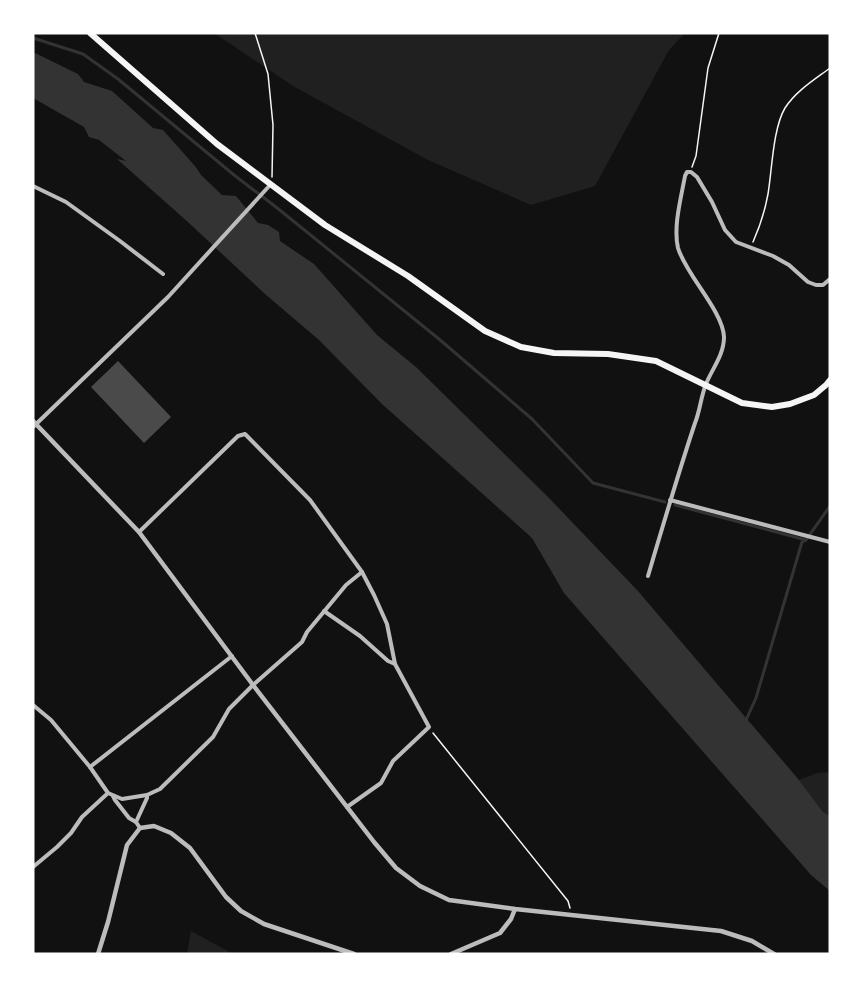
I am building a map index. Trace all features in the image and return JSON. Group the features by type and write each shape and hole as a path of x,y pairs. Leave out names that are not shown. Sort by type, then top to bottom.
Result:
{"main road":[{"path":"90,33 217,144 270,185 325,225 408,276 485,331 521,347 554,353 609,354 656,361 742,403 772,407 790,404 814,395 829,384"}],"street":[{"path":"648,576 670,500 699,414 705,384 718,360 724,338 717,317 678,248 676,230 687,172 697,177 725,230 735,242 773,256 789,265 808,282 823,285 830,279"},
{"path":"270,185 168,297 34,424 139,532 347,807 396,868 420,886 449,900 721,931 752,941 774,954"},
{"path":"33,186 66,202 163,274"},
{"path":"139,532 238,436 245,434 310,500 362,572 375,596 387,624 395,664 429,727 393,760 381,783 347,807"},
{"path":"670,500 830,542"},
{"path":"33,705 51,720 90,767 108,793 122,799 147,795 160,789 213,737 229,709 302,642 307,632 346,585 362,572"},
{"path":"324,611 395,664"},
{"path":"90,767 232,656"},
{"path":"33,867 57,847 82,817 108,793"},
{"path":"136,822 147,795"},
{"path":"113,796 129,818 140,828"},
{"path":"98,954 127,845 140,828 154,825 171,833 190,848 226,897 241,911 264,924 354,954"},
{"path":"451,954 500,933 511,919 515,909"}],"path":[{"path":"255,33 268,74 273,125 270,185"},
{"path":"691,172 696,156 708,68 719,33"},
{"path":"751,249 764,215 776,133 782,114 800,91 830,68"},
{"path":"429,727 568,901 572,915"}],"shaded area":[{"path":"214,33 685,33 669,50 595,186 531,205 428,160 293,86"},
{"path":"33,52 78,74 84,82 112,91 153,128 163,130 201,175 222,195 236,196 258,223 268,225 279,232 280,241 314,264 377,335 416,367 549,498 638,591 799,780 823,812 830,816 830,891 811,875 564,593 532,538 382,404 319,340 117,159 126,161 99,140 89,137 84,127 33,98"},
{"path":"830,772 830,816 823,812 799,780 817,773"},
{"path":"191,931 233,954 187,954"}],"building":[{"path":"118,361 171,417 144,443 91,387"}],"waterway":[{"path":"33,38 83,54 118,79 439,339 532,419 593,483 665,502"},
{"path":"675,505 806,540"},
{"path":"746,720 756,698 802,542 806,540 830,506"}]}
